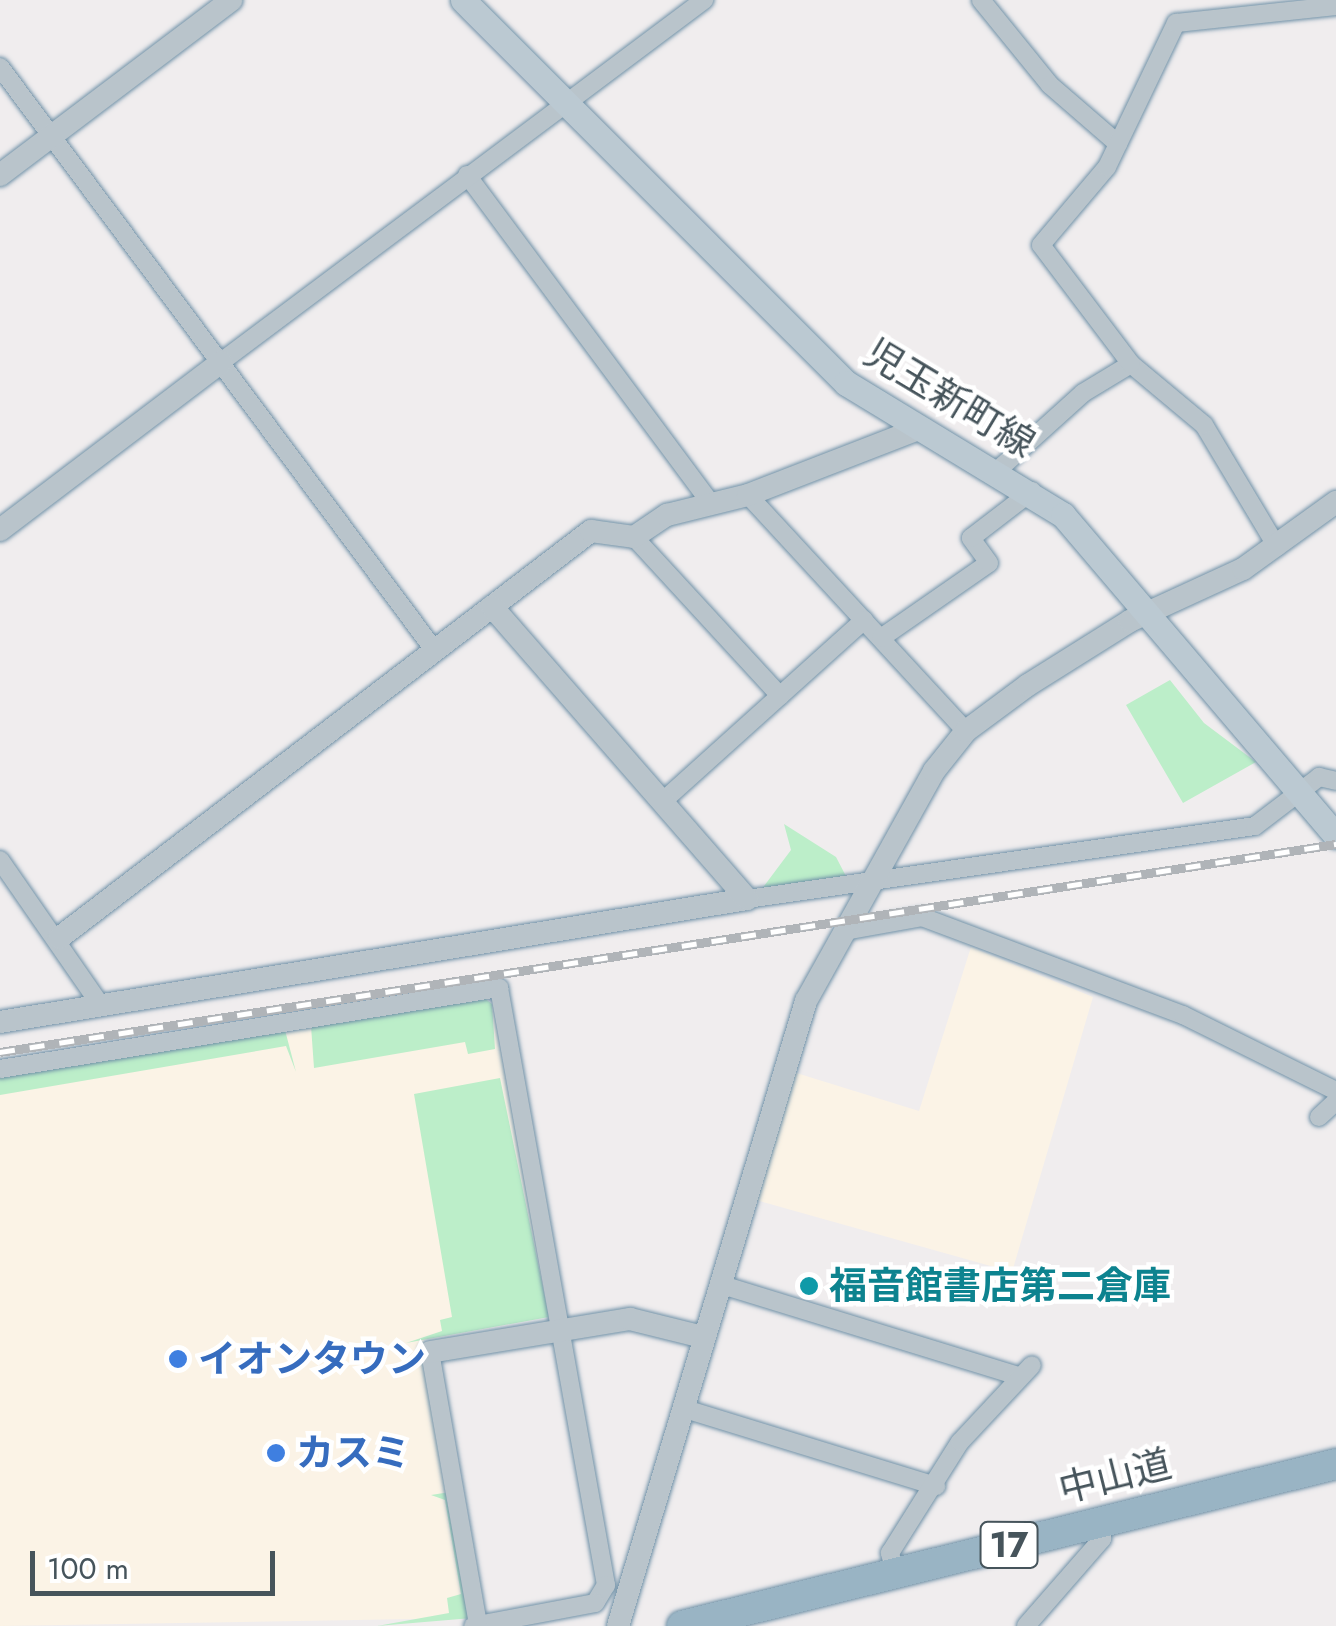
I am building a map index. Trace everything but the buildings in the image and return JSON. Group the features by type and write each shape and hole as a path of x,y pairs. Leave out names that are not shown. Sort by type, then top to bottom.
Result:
{"highway":[{"name":"中山道","path":"682,1626 1336,1464"}],"main road":[{"name":"児玉新町線","path":"462,0 846,383 916,430 1000,469 1032,491 1150,610 1336,836"}],"street":[{"path":"0,174 231,0"},
{"path":"0,530 704,0"},
{"path":"981,0 1050,85 1118,144"},
{"path":"1277,547 1204,425 1132,364 1041,245 1118,144 1176,24 1336,6"},
{"path":"0,68 435,651"},
{"path":"467,175 708,500"},
{"path":"1000,469 1083,393 1132,364"},
{"path":"59,938 591,530 634,536 708,500 748,495 916,430"},
{"path":"881,638 989,563 970,538 1032,491"},
{"path":"748,495 966,731"},
{"path":"618,1626 806,1001 870,879 966,731 1150,610 1277,547 1336,502"},
{"path":"634,536 780,696"},
{"path":"492,607 548,682 662,802 746,899"},
{"path":"662,802 864,620"},
{"path":"0,1022 870,879 1255,826 1322,776 1336,782"},
{"path":"0,860 59,938 101,1006"},
{"path":"845,931 922,917 1183,1016 1336,1091"},
{"path":"0,1069 499,988 560,1330 601,1594 596,1603 476,1626 430,1352 560,1330 630,1319 704,1337"},
{"path":"1319,1116 1336,1101"},
{"path":"719,1284 1025,1371 890,1553 895,1572"},
{"path":"682,1408 936,1486"},
{"path":"1026,1626 1102,1539 1099,1521"},
{"path":"601,1594 624,1602"}],"shaded area":[{"path":"971,947 1093,997 1012,1272 752,1199 790,1071 919,1111"},
{"path":"483,997 492,1004 549,1317 424,1340 472,1618 0,1626 0,1077"}],"green space":[{"path":"1170,680 1204,723 1256,762 1183,803 1126,705"},
{"path":"784,824 836,857 849,882 755,898 791,850"},
{"path":"483,997 492,1004 495,1049 468,1054 465,1042 314,1068 311,1026"},
{"path":"285,1030 296,1072 286,1046 0,1095 0,1077"},
{"path":"500,1078 549,1317 406,1343 442,1331 440,1320 452,1317 414,1094"},
{"path":"450,1492 472,1618 377,1626 449,1613 447,1598 461,1594 445,1500 431,1495"}],"railway":[{"path":"0,1052 1336,844"}],"place":[{"name":"福音館書店第二倉庫","path":"809,1286"},
{"name":"イオンタウン","path":"178,1359"},
{"name":"カスミ","path":"276,1453"}]}
